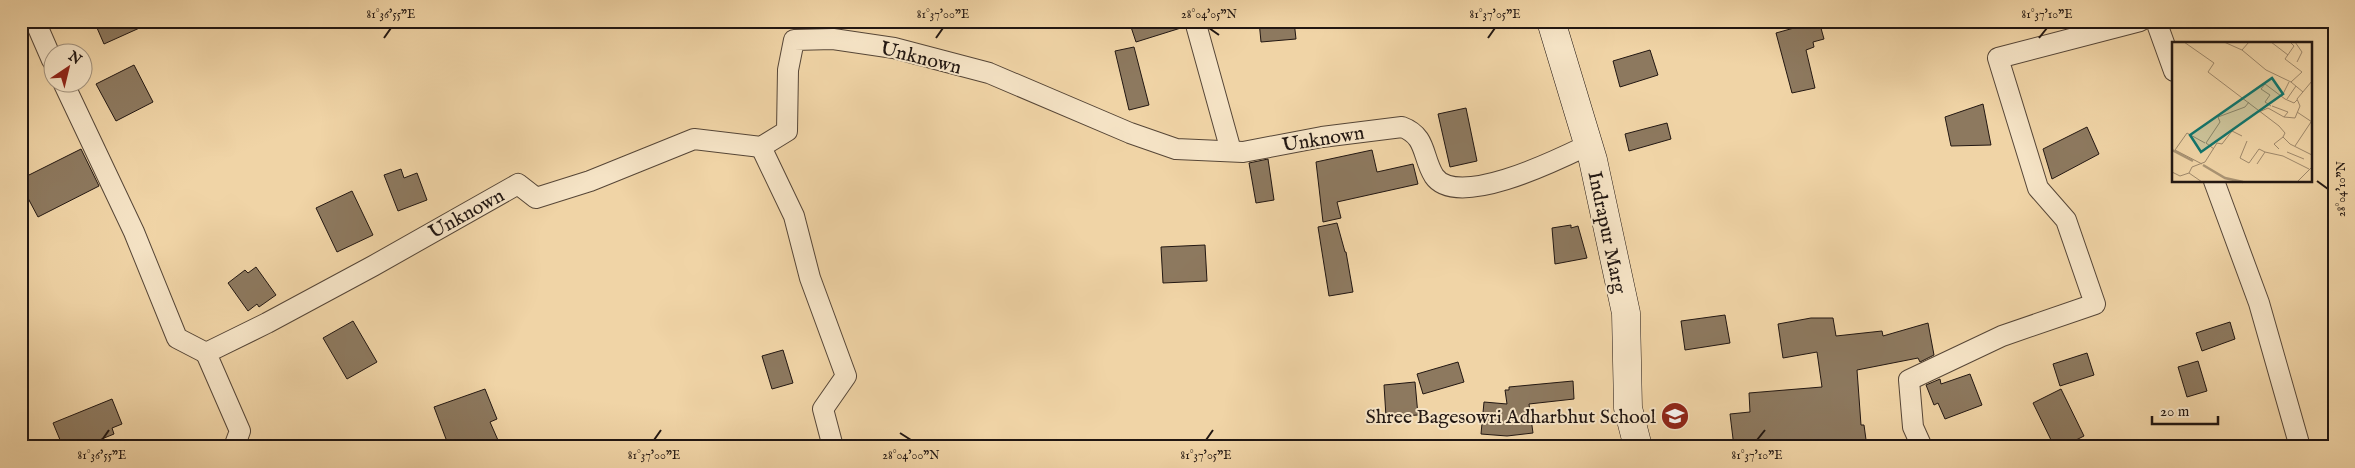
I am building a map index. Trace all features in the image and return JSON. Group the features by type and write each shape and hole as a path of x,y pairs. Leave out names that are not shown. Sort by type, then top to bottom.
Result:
{"street":[{"path":"35,21 44,42"},
{"path":"1195,21 1231,151"},
{"name":"Indrapur Marg","path":"1551,21 1588,145 1626,313 1628,408 1638,447"},
{"path":"1922,447 1913,427 1908,380 2002,336 2095,304 2066,220 2038,188 1998,58 2140,21"},
{"path":"2156,21 2172,65"},
{"name":"Unknown","path":"206,353 267,324 518,184 536,198 590,181 694,139 761,147 787,131 788,70 794,40 833,39 894,48 989,73 1130,132 1176,149 1243,152 1322,137 1402,127 1412,131 1423,145 1433,174 1441,184 1457,188 1485,186 1588,145"},
{"path":"68,92 134,232 177,338 206,353 240,431 234,447"},
{"path":"761,147 794,216 810,278 846,376 823,409 834,447"},
{"path":"2214,182 2259,303 2300,447"}],"building":[{"path":"94,21 155,21 104,44"},
{"path":"1129,21 1183,21 1184,27 1136,42"},
{"path":"1259,21 1294,21 1296,39 1261,42"},
{"path":"1819,21 1824,39 1813,42 1814,47 1806,50 1815,88 1792,93 1776,33"},
{"path":"1134,47 1149,105 1129,110 1115,51"},
{"path":"1650,50 1658,75 1620,87 1613,61"},
{"path":"134,65 153,102 116,121 96,84"},
{"path":"1983,104 1991,145 1951,146 1945,117"},
{"path":"1466,108 1477,161 1450,167 1438,114"},
{"path":"1667,123 1671,139 1629,151 1625,134"},
{"path":"2087,127 2099,154 2052,179 2043,149"},
{"path":"81,149 99,186 38,217 21,185 21,179"},
{"path":"1372,150 1377,172 1413,164 1418,184 1337,202 1341,218 1323,222 1316,162"},
{"path":"1268,159 1274,200 1256,203 1249,163"},
{"path":"401,169 404,178 417,173 427,200 398,211 384,175"},
{"path":"352,191 373,235 337,252 316,208"},
{"path":"1337,223 1346,252 1353,292 1329,296 1318,227"},
{"path":"1571,225 1571,228 1578,226 1587,258 1555,264 1552,228"},
{"path":"1205,245 1207,281 1163,283 1161,247"},
{"path":"256,267 276,295 259,307 257,304 248,311 228,283 245,270 248,273"},
{"path":"1725,315 1730,343 1685,350 1681,321"},
{"path":"1811,318 1833,318 1836,336 1882,331 1883,336 1928,323 1934,355 1920,362 1918,358 1857,370 1861,425 1864,425 1867,447 1734,447 1730,414 1750,412 1749,393 1822,387 1817,352 1783,358 1778,324"},
{"path":"353,321 377,362 347,379 323,338"},
{"path":"2230,322 2235,339 2202,351 2196,333"},
{"path":"783,350 793,383 772,389 762,356"},
{"path":"2087,353 2094,375 2060,386 2053,364"},
{"path":"2198,361 2207,391 2187,397 2178,367"},
{"path":"1458,362 1464,382 1423,394 1417,374"},
{"path":"1970,374 1982,405 1945,419 1938,403 1934,405 1926,385 1940,379 1941,384"},
{"path":"1573,381 1574,399 1529,404 1533,433 1507,436 1481,434 1484,402 1507,404 1505,390 1509,390 1509,387"},
{"path":"1415,382 1418,415 1386,417 1384,385"},
{"path":"485,389 497,419 490,422 501,447 449,447 434,407"},
{"path":"2061,389 2084,436 2064,446 2061,440 2053,444 2033,403"},
{"path":"112,399 122,424 112,428 114,434 82,447 63,447 53,423"}],"place":[{"name":"Shree Bagesowri Adharbhut School","path":"1675,416"}]}
